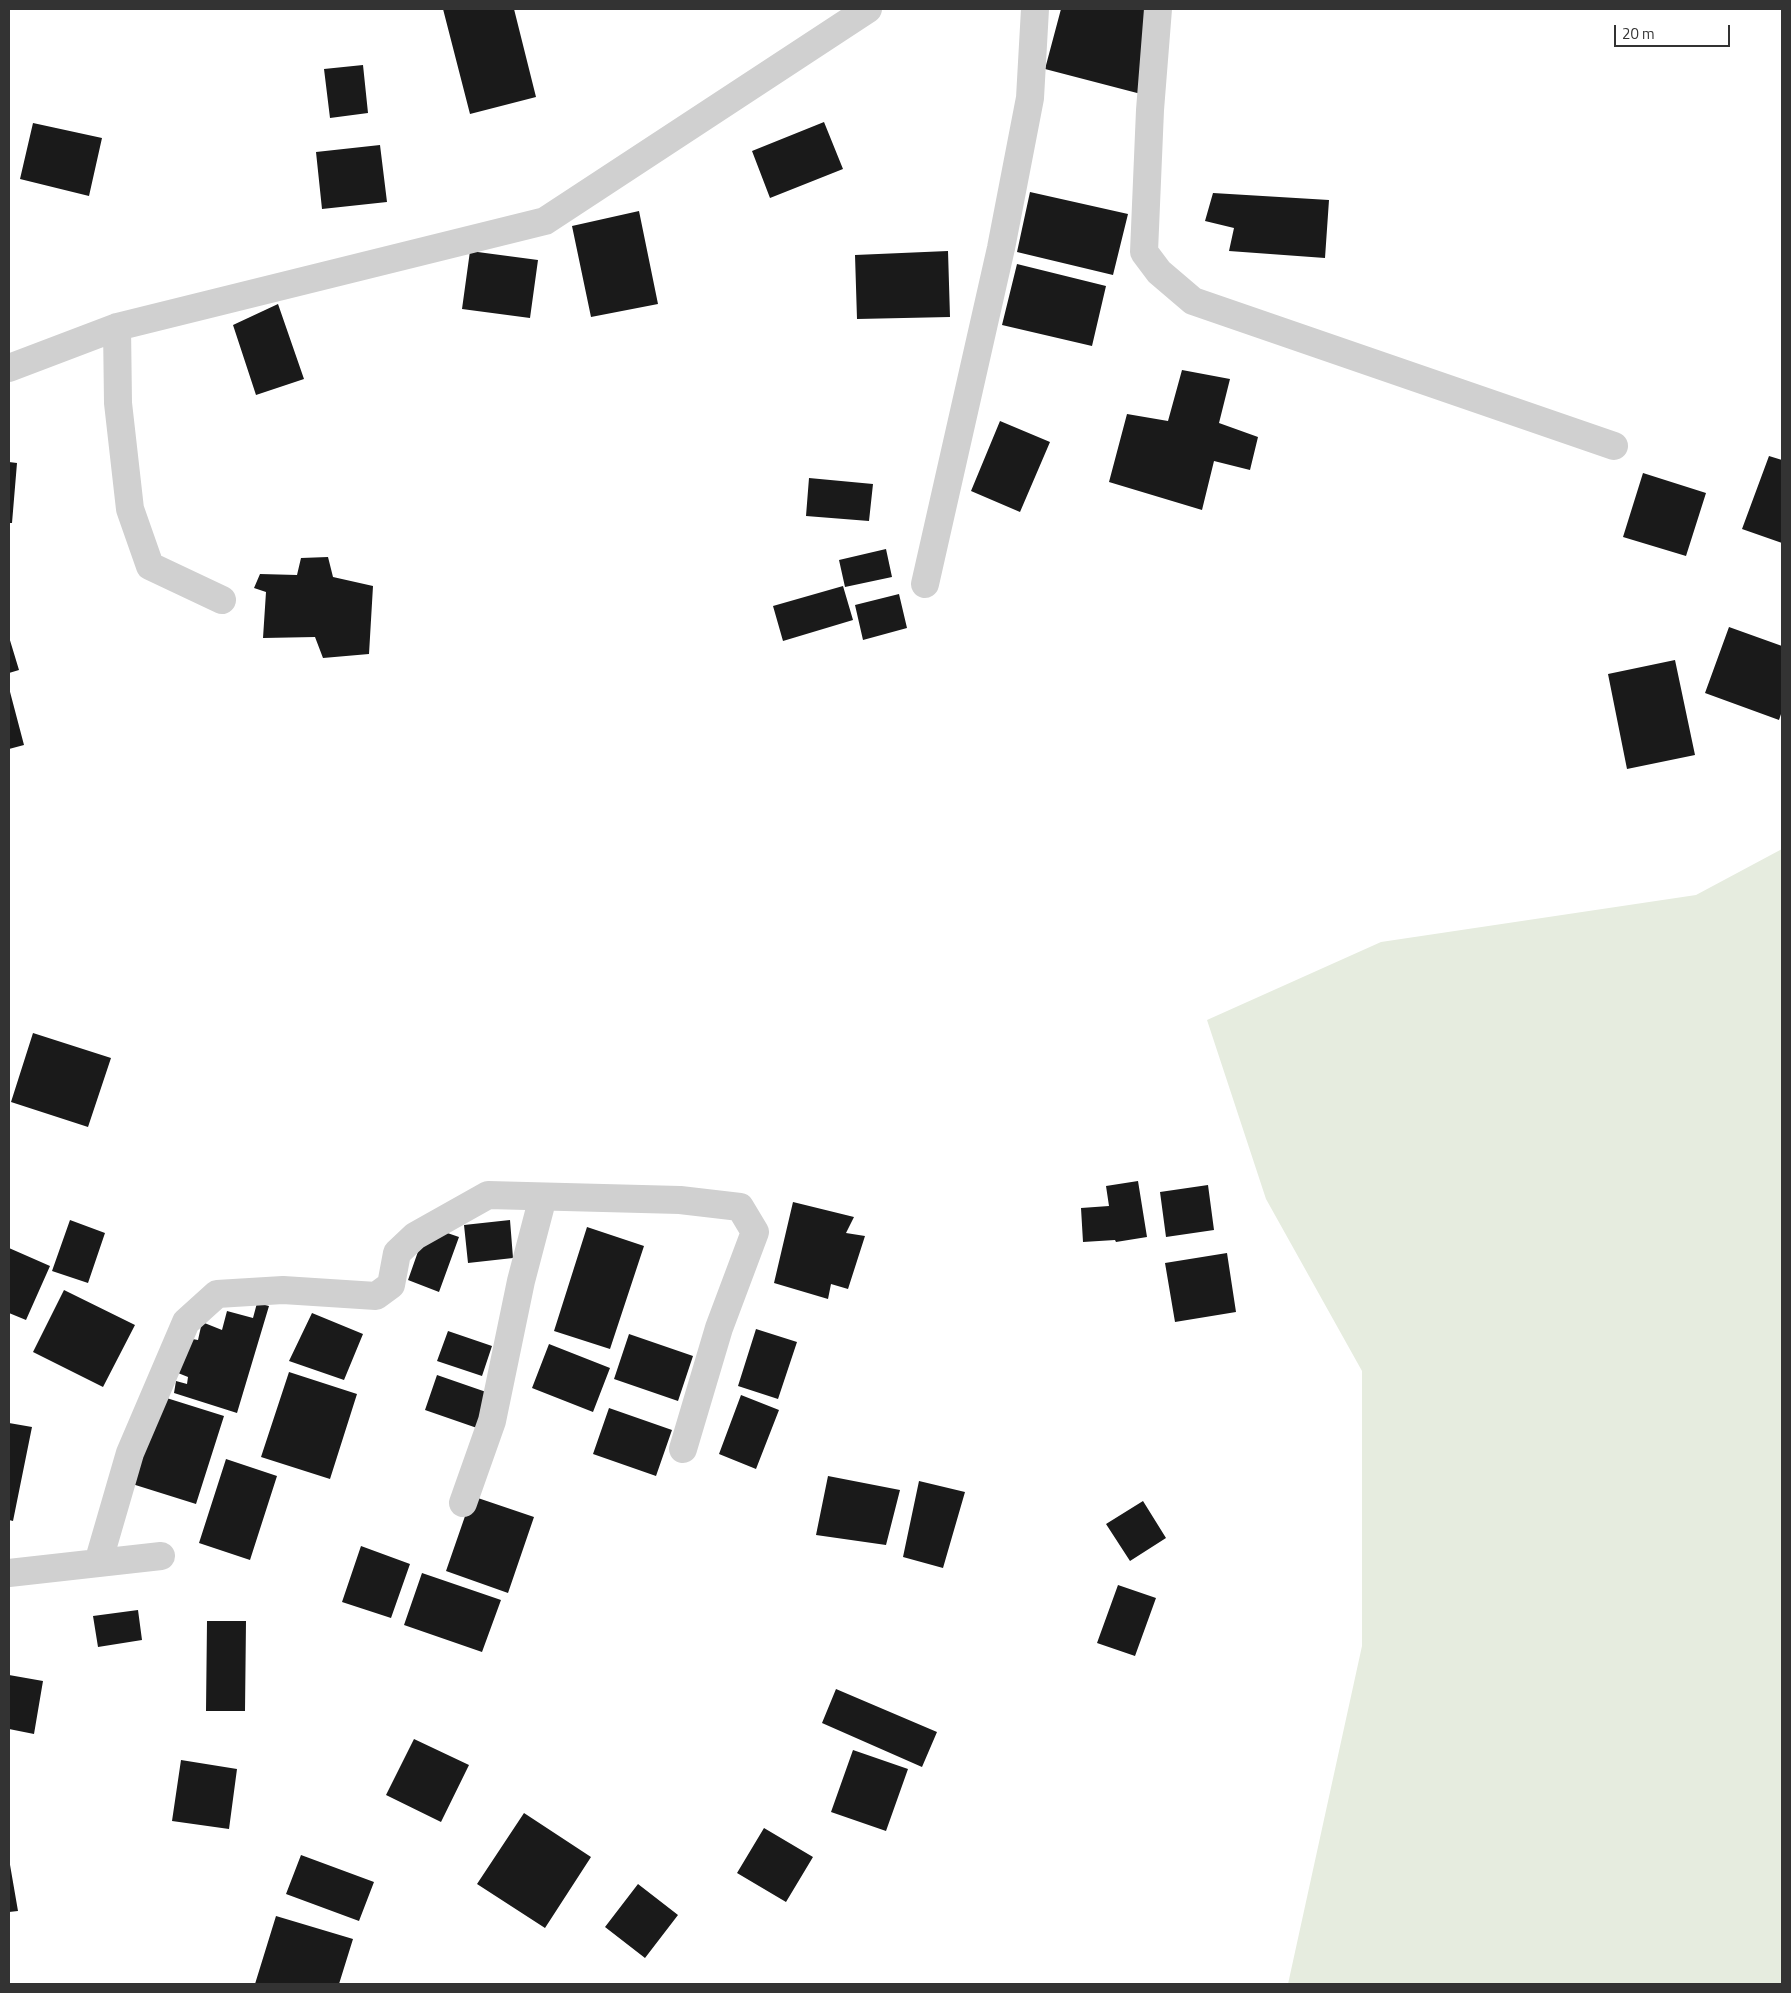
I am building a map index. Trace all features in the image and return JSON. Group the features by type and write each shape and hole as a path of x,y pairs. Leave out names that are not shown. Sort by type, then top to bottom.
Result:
{"street":[{"path":"9,368 117,327 545,221 868,9"},
{"path":"925,584 1001,248 1030,98 1035,9"},
{"path":"1158,9 1150,110 1144,252 1159,272 1192,301 1614,446"},
{"path":"117,327 118,403 130,509 150,566 222,600"},
{"path":"98,1563 130,1453 186,1322 217,1294 283,1290 376,1296 390,1285 397,1253 415,1236 488,1195 680,1200 740,1207 755,1232 719,1328 683,1448"},
{"path":"463,1503 492,1421 521,1281 543,1197"},
{"path":"9,1573 161,1556"}],"shaded area":[{"path":"1782,849 1782,1984 1288,1984 1362,1646 1362,1371 1266,1199 1207,1020 1381,942 1696,895"}],"building":[{"path":"443,9 514,9 536,97 470,114"},
{"path":"1061,9 1162,9 1141,94 1045,69"},
{"path":"363,65 368,113 330,118 324,69"},
{"path":"824,122 843,169 770,198 752,151"},
{"path":"33,123 102,138 89,196 20,179"},
{"path":"380,145 387,202 322,209 316,152"},
{"path":"1030,192 1128,214 1113,275 1017,252"},
{"path":"1213,193 1329,200 1325,258 1229,251 1234,228 1205,221"},
{"path":"639,211 658,304 591,317 572,226"},
{"path":"470,251 538,260 530,318 462,309"},
{"path":"948,251 950,317 857,319 855,255"},
{"path":"1017,264 1106,286 1092,346 1002,325"},
{"path":"278,304 304,379 256,395 233,325"},
{"path":"1182,370 1230,379 1219,423 1258,437 1250,470 1214,461 1202,510 1109,482 1127,414 1168,421"},
{"path":"1000,421 1050,442 1020,512 971,491"},
{"path":"1769,456 1782,460 1782,543 1742,529"},
{"path":"9,462 17,463 12,523 9,523"},
{"path":"1643,473 1706,493 1686,556 1623,537"},
{"path":"809,478 873,484 869,521 806,516"},
{"path":"886,549 892,577 845,587 839,560"},
{"path":"328,557 333,577 373,586 369,654 323,658 315,637 263,638 266,592 254,588 260,574 297,575 301,558"},
{"path":"843,586 853,620 783,641 773,606"},
{"path":"899,594 907,628 863,640 855,605"},
{"path":"1729,627 1782,646 1782,711 1779,720 1705,693"},
{"path":"9,637 19,670 9,673"},
{"path":"1675,660 1695,755 1627,769 1608,674"},
{"path":"9,688 24,745 9,749"},
{"path":"33,1033 111,1058 88,1127 11,1102"},
{"path":"1138,1181 1147,1237 1116,1242 1115,1240 1083,1242 1081,1208 1109,1206 1106,1186"},
{"path":"1208,1185 1214,1230 1166,1237 1160,1192"},
{"path":"793,1202 854,1217 846,1233 865,1236 848,1289 831,1284 828,1299 774,1283"},
{"path":"70,1220 105,1233 88,1283 52,1271"},
{"path":"510,1220 513,1258 468,1263 464,1225"},
{"path":"427,1226 459,1237 439,1292 408,1280"},
{"path":"587,1227 644,1246 610,1349 554,1331"},
{"path":"9,1248 50,1266 26,1320 9,1313"},
{"path":"1227,1253 1236,1312 1175,1322 1165,1263"},
{"path":"64,1290 135,1325 103,1387 33,1352"},
{"path":"257,1303 269,1306 237,1413 174,1393 176,1381 187,1384 188,1377 173,1371 181,1337 198,1340 202,1322 222,1330 227,1311 253,1318"},
{"path":"312,1313 363,1334 344,1380 289,1361"},
{"path":"756,1329 797,1342 778,1399 738,1386"},
{"path":"448,1331 492,1346 482,1376 437,1361"},
{"path":"629,1334 693,1356 678,1401 614,1379"},
{"path":"549,1344 610,1368 593,1412 532,1388"},
{"path":"289,1372 357,1394 330,1479 261,1457"},
{"path":"437,1375 489,1393 477,1428 425,1410"},
{"path":"157,1395 224,1416 196,1504 129,1483"},
{"path":"741,1395 779,1410 756,1469 719,1454"},
{"path":"609,1408 672,1430 656,1476 593,1454"},
{"path":"9,1423 32,1427 13,1521 9,1520"},
{"path":"226,1459 277,1476 250,1560 199,1543"},
{"path":"828,1476 900,1490 886,1545 816,1535"},
{"path":"919,1481 965,1492 943,1568 903,1557"},
{"path":"472,1496 534,1517 508,1593 446,1571"},
{"path":"1143,1501 1166,1538 1130,1561 1106,1524"},
{"path":"361,1546 410,1564 391,1618 342,1602"},
{"path":"422,1573 501,1600 482,1652 404,1625"},
{"path":"1118,1585 1156,1598 1135,1656 1097,1643"},
{"path":"138,1610 142,1640 98,1647 93,1616"},
{"path":"207,1621 246,1621 245,1711 206,1711"},
{"path":"9,1675 43,1681 34,1734 9,1729"},
{"path":"836,1689 937,1732 922,1767 822,1723"},
{"path":"414,1739 469,1765 441,1822 386,1795"},
{"path":"853,1750 908,1769 886,1831 831,1812"},
{"path":"181,1760 237,1769 229,1829 172,1821"},
{"path":"524,1813 591,1857 545,1928 477,1884"},
{"path":"764,1828 813,1857 786,1902 737,1873"},
{"path":"301,1855 374,1882 359,1921 286,1894"},
{"path":"9,1859 18,1911 9,1912"},
{"path":"638,1884 678,1915 645,1958 605,1927"},
{"path":"276,1916 353,1939 339,1984 255,1984"}]}
